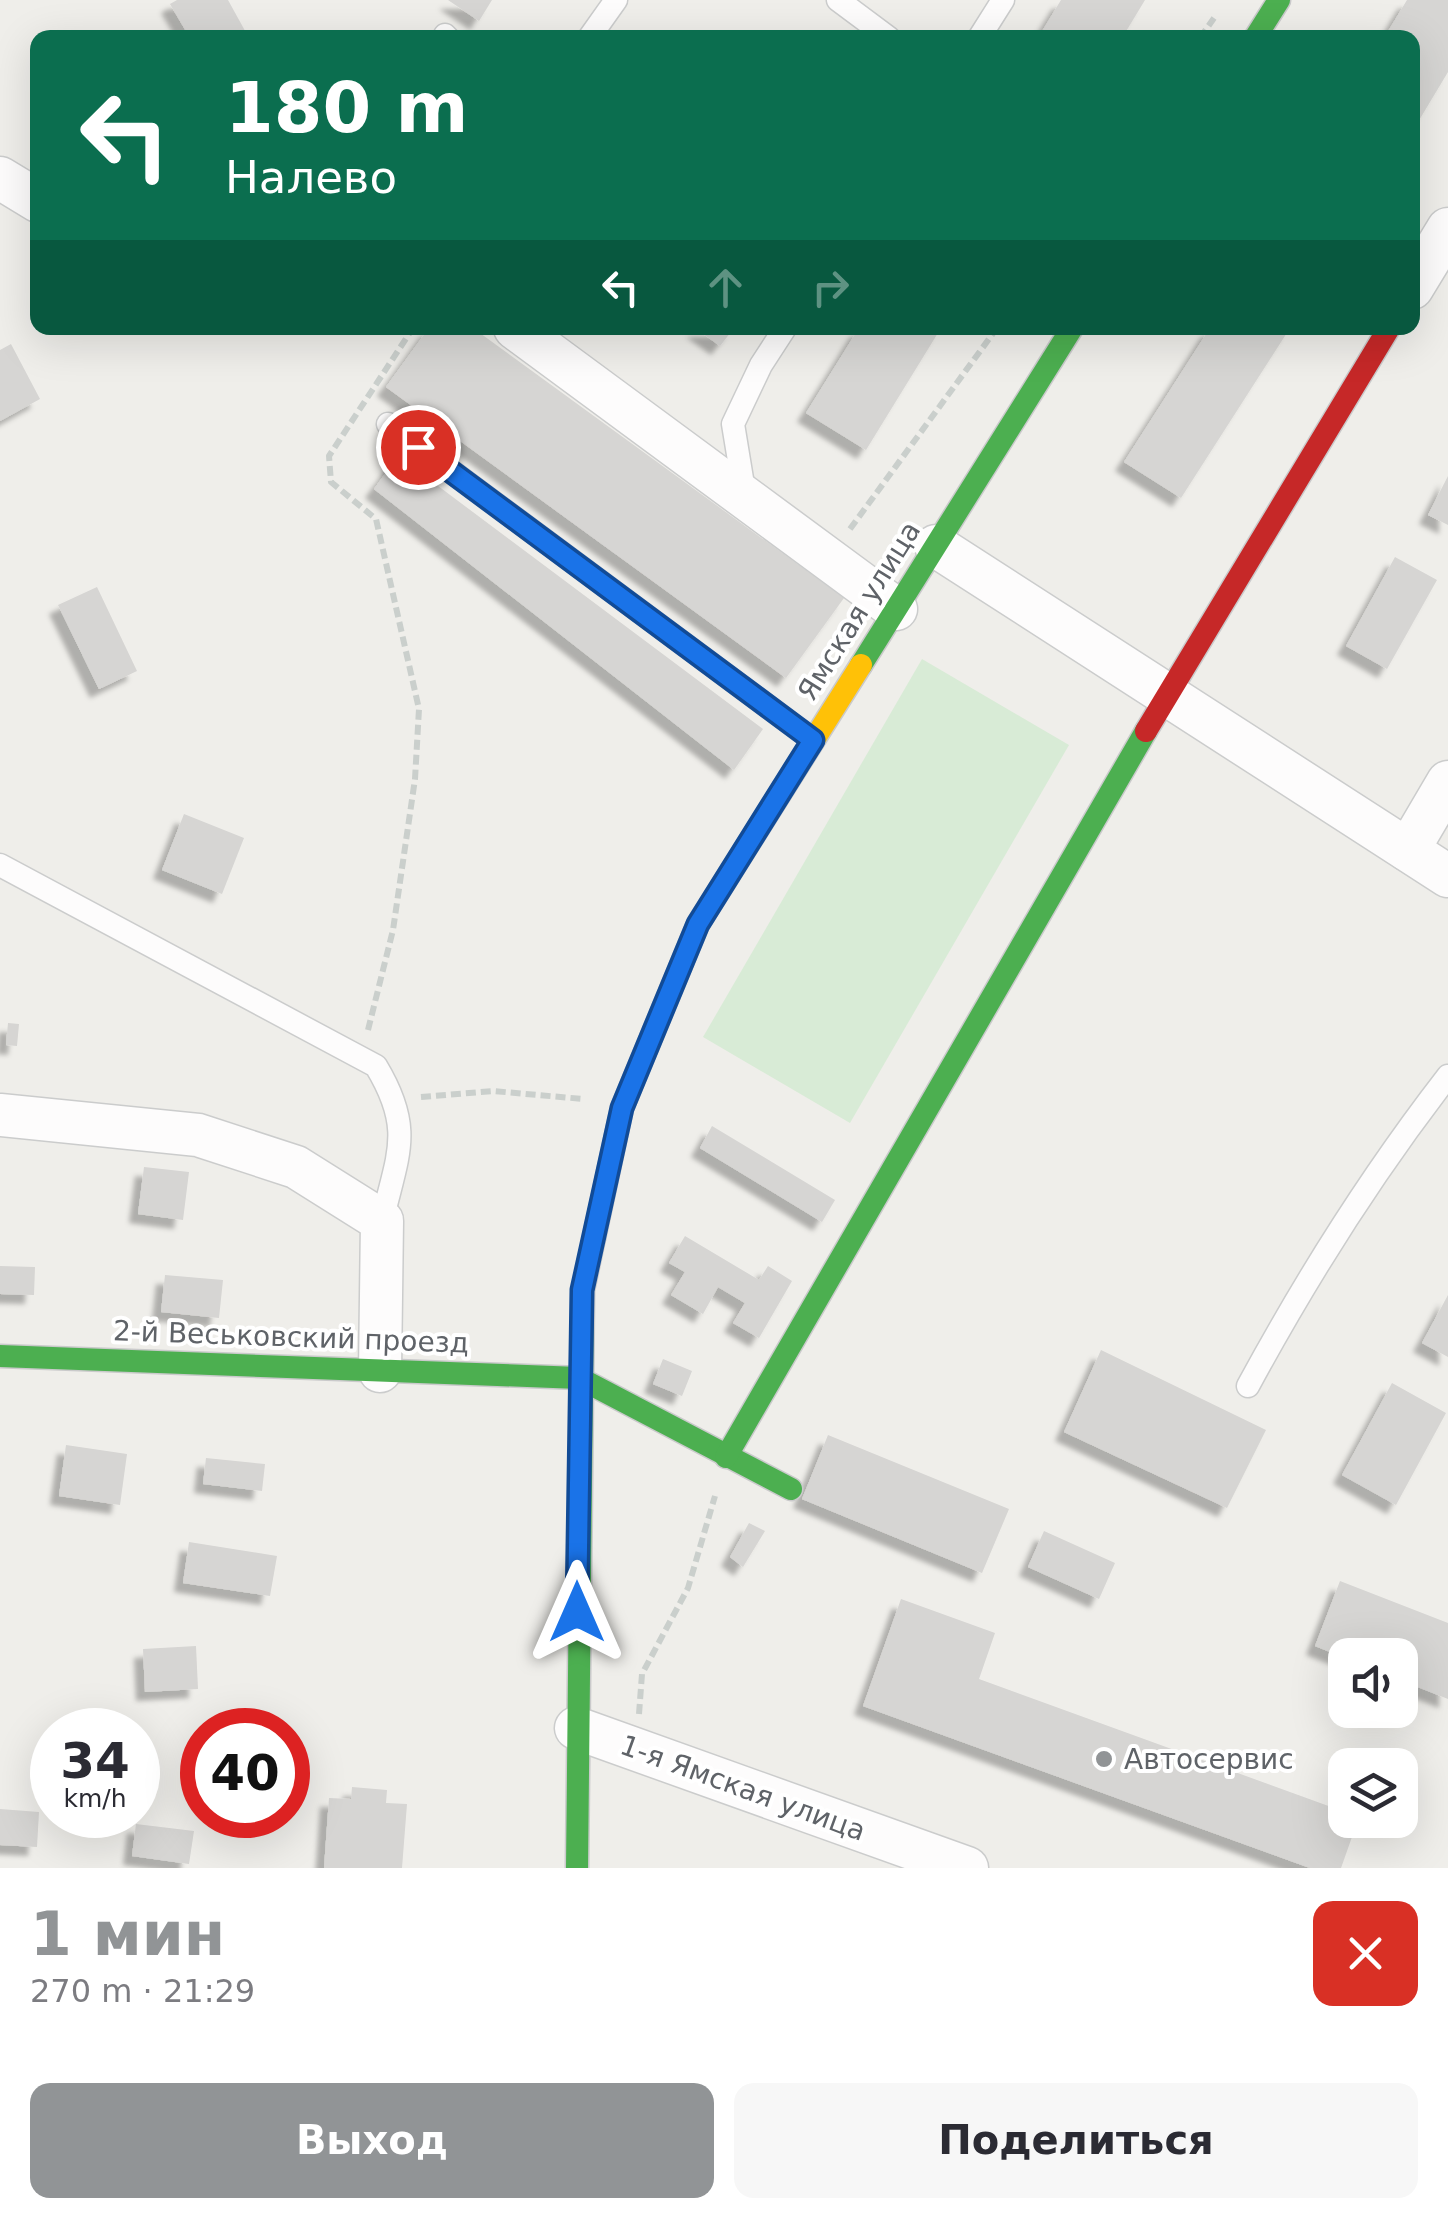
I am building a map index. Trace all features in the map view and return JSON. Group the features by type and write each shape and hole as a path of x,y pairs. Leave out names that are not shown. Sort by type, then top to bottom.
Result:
{"street":[{"path":"1260,30 1278,0"},
{"path":"0,178 30,196"},
{"path":"1420,275 1448,230"},
{"path":"525,335 896,608"},
{"path":"550,335 570,368"},
{"name":"Ямская улица","path":"578,1868 582,1290 622,1108 698,924 1068,335"},
{"path":"726,1458 1167,695 1385,335"},
{"path":"936,546 1448,876"},
{"path":"1408,850 1448,782"},
{"path":"0,1115 198,1135 296,1167 382,1220 380,1370"},
{"name":"2-й Веськовский проезд","path":"0,1356 579,1378"},
{"path":"579,1378 791,1489"},
{"name":"1-я Ямская улица","path":"576,1728 967,1868"}],"lane":[{"path":"595,30 616,0"},
{"path":"838,0 878,30"},
{"path":"984,30 1003,0"},
{"path":"0,204 30,202"},
{"path":"746,500 733,424 761,365 780,335"},
{"path":"388,424 813,740"},
{"path":"0,865 376,1066 395,1098 402,1133 382,1220"},
{"path":"1248,1386 1295,1300 1387,1154 1448,1076"}],"path":[{"path":"376,1066 367,1033 399,894 419,709 376,520 331,482 329,456 407,335"},
{"path":"853,578 850,528 992,335"},
{"path":"395,1098 528,1092 622,1108"},
{"path":"636,1750 642,1674 688,1588 726,1458"}],"green space":[{"path":"922,659 1069,745 850,1123 703,1037"}],"building":[{"path":"177,0 228,0 245,30 185,30 170,4"},
{"path":"448,0 492,0 479,21"},
{"path":"1061,0 1145,0 1127,30 1043,30"},
{"path":"1407,0 1448,0 1448,72 1420,119 1420,30 1389,30"},
{"path":"424,335 483,335 844,598 786,678 386,387"},
{"path":"705,335 729,335 720,346"},
{"path":"855,335 937,335 866,450 806,413"},
{"path":"1206,335 1286,335 1181,498 1124,462"},
{"path":"11,344 40,399 0,421 0,350"},
{"path":"398,456 763,729 734,770 374,489"},
{"path":"1448,476 1448,525 1428,515"},
{"path":"1395,557 1437,580 1387,669 1346,646"},
{"path":"97,587 137,671 99,689 58,605"},
{"path":"184,814 244,838 222,894 162,870"},
{"path":"8,1023 19,1024 17,1046 6,1045"},
{"path":"712,1126 835,1200 822,1222 700,1148"},
{"path":"144,1167 189,1172 183,1220 138,1214"},
{"path":"685,1236 759,1280 768,1266 792,1281 759,1338 733,1323 745,1303 718,1287 703,1314 671,1295 685,1272 669,1263"},
{"path":"0,1266 35,1267 34,1295 0,1294"},
{"path":"165,1275 223,1280 219,1318 161,1312"},
{"path":"1448,1295 1448,1357 1422,1343"},
{"path":"1101,1350 1266,1430 1227,1508 1064,1432"},
{"path":"663,1359 692,1371 682,1396 653,1384"},
{"path":"1392,1383 1446,1413 1396,1505 1342,1475"},
{"path":"828,1435 1009,1509 982,1573 802,1499"},
{"path":"66,1445 127,1454 120,1505 59,1496"},
{"path":"206,1458 265,1464 262,1491 203,1484"},
{"path":"749,1523 765,1531 743,1567 730,1557"},
{"path":"1044,1531 1115,1563 1099,1599 1028,1567"},
{"path":"189,1542 277,1556 270,1596 183,1583"},
{"path":"1340,1581 1448,1623 1448,1699 1418,1687 1418,1638 1328,1638 1328,1651 1315,1646"},
{"name":"Автосервис","path":"901,1599 995,1633 979,1679 1328,1806 1328,1838 1352,1838 1341,1868 1310,1868 863,1706"},
{"path":"196,1646 198,1689 145,1692 143,1649"},
{"path":"352,1787 387,1790 386,1803 407,1804 402,1868 324,1868 329,1798 351,1799"},
{"path":"0,1809 30,1811 30,1838 38,1838 37,1847 0,1845"},
{"path":"160,1827 180,1829 180,1838 193,1838 189,1864 132,1856 134,1838 160,1838"}],"traffic: fast":[{"path":"1260,30 1279,0"},
{"path":"861,665 1068,335"},
{"path":"726,1457 1146,731"},
{"path":"577,1868 583,1290 594,1238"},
{"path":"0,1356 579,1378 791,1489"}],"traffic: slow":[{"path":"594,1238 622,1108 698,924 861,665"}],"traffic: jam":[{"path":"1146,731 1385,335"}],"place":[{"name":"Автосервис","path":"1104,1759"}],"route":[{"path":"418,447 813,740 698,924 622,1108 582,1290 577,1612"}]}
